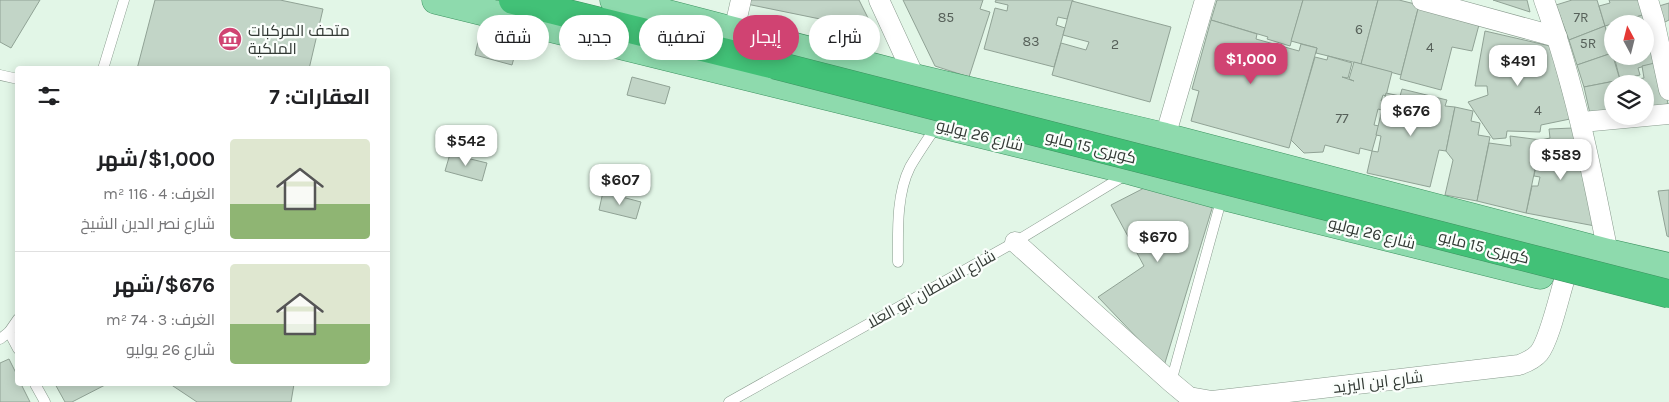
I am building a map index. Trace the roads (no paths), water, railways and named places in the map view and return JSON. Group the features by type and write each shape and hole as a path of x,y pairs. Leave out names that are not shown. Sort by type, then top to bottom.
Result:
{"highway":[{"name":"كوبرى 15 مايو","path":"513,0 1669,294"}],"main road":[{"name":"شارع 26 يوليو","path":"436,0 1132,171 1223,196 1669,306"},
{"path":"628,2 733,31"},
{"path":"799,48 915,78 1165,137 1608,253 1669,267"}],"street":[{"path":"737,15 740,0"},
{"path":"879,0 937,124"},
{"path":"1165,137 1205,0"},
{"path":"1422,0 1557,36"},
{"path":"1544,0 1557,36 1582,122 1608,253"},
{"path":"1648,0 1669,90"},
{"path":"1582,122 1669,114"},
{"name":"شارع ابن اليزيد","path":"1015,242 1189,397 1212,401 1519,365 1531,361 1540,352 1546,341 1564,281"}],"lane":[{"path":"104,66 124,0"},
{"path":"0,75 15,78"},
{"path":"898,262 900,203 909,169 937,124"},
{"name":"شارع السلطان ابو العلا","path":"729,402 1015,242 1132,171"},
{"path":"1171,382 1223,196"},
{"path":"0,339 9,332 15,323"},
{"path":"9,332 15,343"},
{"path":"36,386 45,402"}],"place":[{"name":"متحف المركبات الملكية","path":"230,39"}]}
